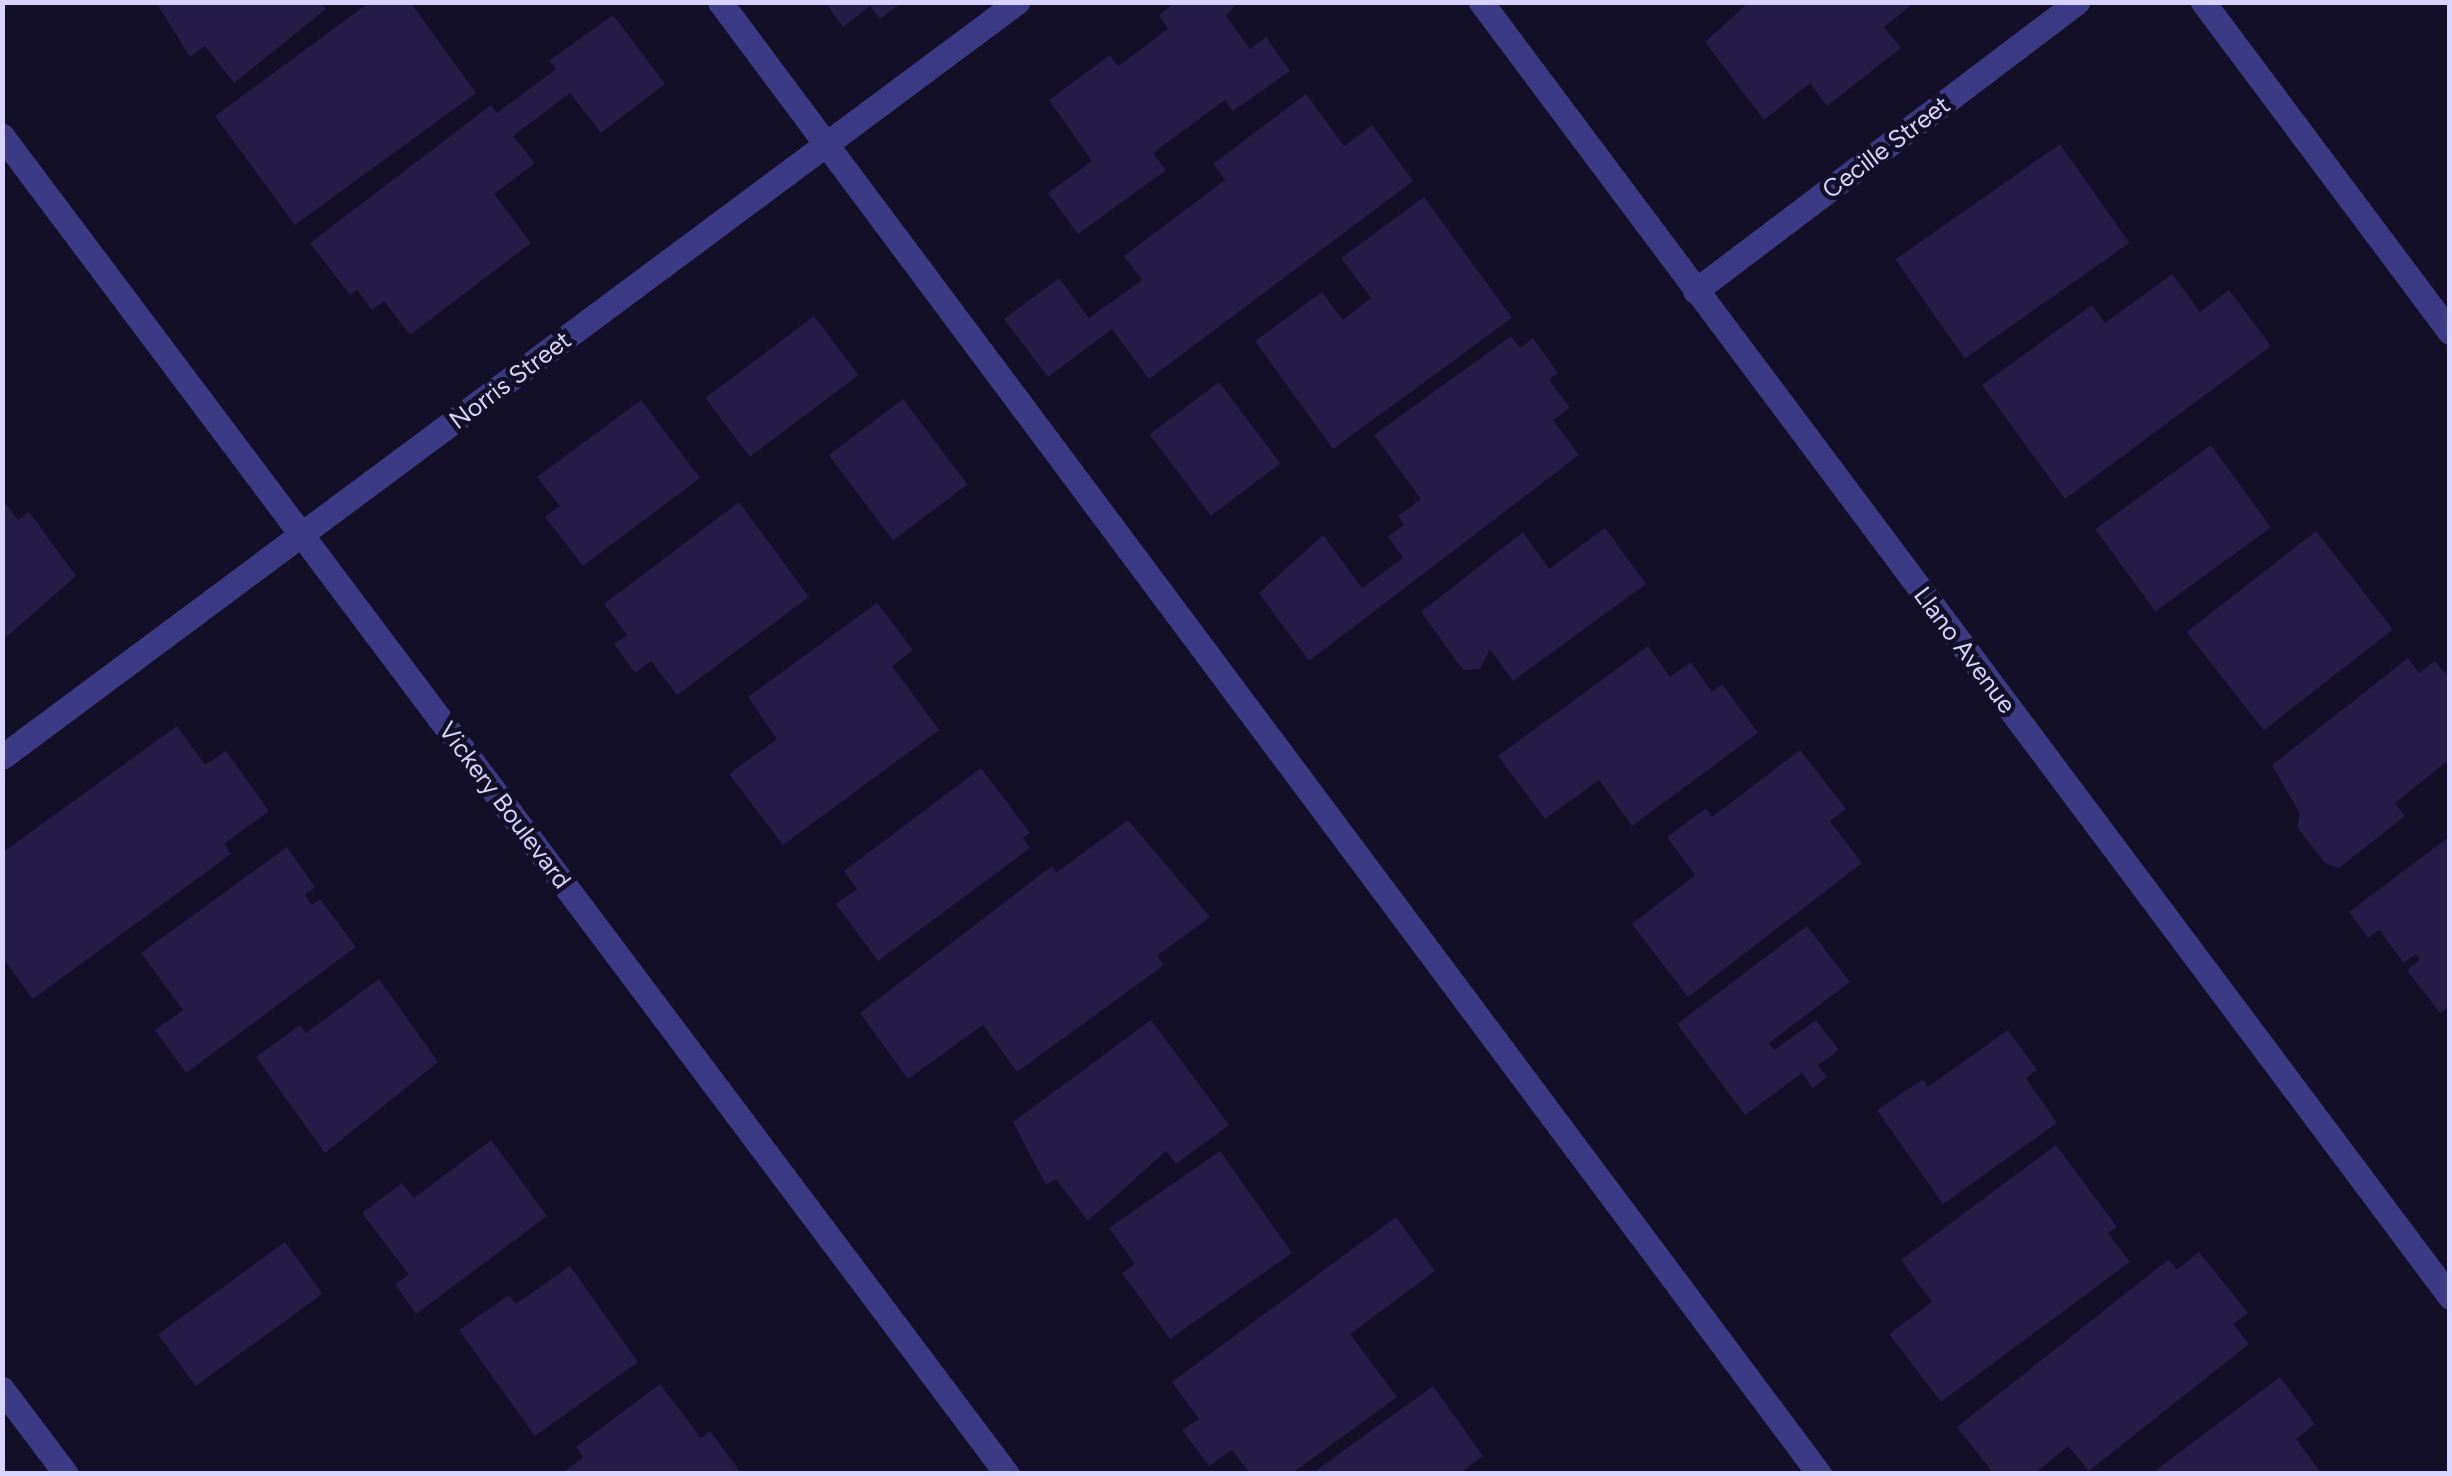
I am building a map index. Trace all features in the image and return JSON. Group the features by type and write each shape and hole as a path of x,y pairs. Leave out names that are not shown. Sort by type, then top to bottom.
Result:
{"street":[{"path":"720,2 1819,1474"},
{"name":"Norris Street","path":"2,757 1016,2"},
{"name":"Llano Avenue","path":"1482,2 2450,1297"},
{"name":"Cecille Street","path":"1695,290 2078,2"},
{"path":"2203,2 2450,332"},
{"name":"Vickery Boulevard","path":"2,136 1007,1474"},
{"path":"2,1389 66,1474"}],"building":[{"path":"156,2 321,2 326,9 234,83 205,46 190,57"},
{"path":"370,2 410,2 476,93 295,225 215,116"},
{"path":"825,2 902,2 880,19 870,6 843,27"},
{"path":"1176,2 1238,2 1226,16 1250,49 1266,37 1290,71 1233,111 1225,100 1153,153 1166,170 1078,234 1048,193 1092,161 1049,100 1110,55 1118,66 1168,29 1159,15"},
{"path":"1749,2 1915,2 1884,27 1901,48 1827,106 1810,83 1764,120 1705,42"},
{"path":"613,15 665,84 601,133 570,93 513,136 535,163 494,194 531,243 410,335 384,301 372,310 357,290 350,295 310,243 491,105 497,113 556,69 549,61"},
{"path":"1306,94 1344,146 1372,125 1413,181 1149,379 1112,329 1048,377 1004,319 1059,278 1089,318 1142,280 1124,256 1225,180 1213,164"},
{"path":"2060,144 2129,243 1965,358 1895,259"},
{"path":"1424,197 1512,318 1333,449 1255,341 1322,292 1343,320 1371,298 1341,258"},
{"path":"2172,274 2200,312 2229,290 2271,346 2065,499 1982,385 2092,305 2105,323"},
{"path":"814,316 859,375 750,457 705,398"},
{"path":"1511,336 1520,348 1533,338 1558,373 1549,380 1570,408 1553,420 1579,455 1309,661 1259,593 1323,535 1362,588 1403,558 1388,536 1404,525 1398,516 1421,499 1374,435"},
{"path":"1219,382 1280,463 1211,516 1150,434"},
{"path":"903,399 967,484 893,540 829,455"},
{"path":"641,400 700,478 583,566 545,517 560,506 537,477"},
{"path":"2211,445 2271,528 2155,612 2095,529"},
{"path":"2,499 18,520 29,512 76,576 2,641"},
{"path":"739,502 809,597 677,695 651,661 635,673 614,644 627,635 604,604"},
{"path":"1605,528 1646,584 1513,681 1490,649 1480,669 1463,670 1421,612 1523,532 1549,569"},
{"path":"2316,531 2393,630 2264,730 2187,632"},
{"path":"877,603 913,650 892,666 939,730 783,845 729,774 777,739 748,697"},
{"path":"1648,646 1670,677 1691,662 1712,692 1722,684 1758,733 1632,826 1599,780 1545,819 1498,756"},
{"path":"2408,658 2419,673 2435,661 2450,679 2450,759 2395,803 2405,816 2339,868 2325,863 2297,827 2300,814 2272,765"},
{"path":"177,726 205,765 226,751 269,811 224,844 231,854 33,999 2,957 2,853"},
{"path":"1800,750 1846,809 1830,821 1862,863 1688,997 1632,924 1695,875 1667,837 1706,808 1712,817"},
{"path":"981,768 1030,833 1023,838 1030,848 878,961 836,904 857,889 844,871"},
{"path":"1128,820 1210,917 1157,956 1164,965 1017,1072 983,1025 908,1079 860,1013 1052,866 1056,873"},
{"path":"2450,836 2450,1006 2440,1013 2407,970 2420,960 2416,954 2404,963 2379,930 2368,938 2349,912"},
{"path":"287,847 315,887 305,895 312,905 320,899 356,947 186,1073 155,1030 183,1010 141,953"},
{"path":"1807,926 1850,982 1769,1043 1774,1050 1816,1020 1839,1050 1818,1065 1827,1077 1813,1088 1802,1073 1745,1115 1677,1024"},
{"path":"379,979 438,1062 325,1153 256,1057 300,1025 306,1033"},
{"path":"1151,1020 1229,1125 1176,1164 1166,1151 1088,1221 1056,1179 1046,1185 1013,1122"},
{"path":"2008,1030 2037,1070 2026,1078 2057,1123 1943,1204 1877,1110 1923,1079 1928,1087"},
{"path":"491,1140 547,1216 416,1314 395,1284 409,1275 362,1213 402,1183 414,1198"},
{"path":"2056,1145 2117,1227 2108,1233 2130,1262 1941,1402 1889,1334 1932,1302 1901,1260"},
{"path":"1220,1151 1292,1253 1170,1339 1122,1273 1135,1264 1109,1228"},
{"path":"1396,1217 1435,1271 1350,1334 1397,1397 1291,1474 1250,1474 1232,1450 1209,1466 1182,1430 1199,1419 1172,1382"},
{"path":"285,1242 323,1294 196,1386 158,1334"},
{"path":"2199,1252 2248,1313 2233,1324 2249,1344 2089,1471 2068,1446 2034,1474 1994,1474 1957,1427 2169,1259 2177,1270"},
{"path":"570,1266 638,1362 535,1436 459,1330 509,1295 516,1304"},
{"path":"2280,1377 2315,1424 2296,1439 2322,1474 2151,1474"},
{"path":"660,1384 701,1438 710,1431 742,1474 561,1474 583,1457 576,1447"},
{"path":"1433,1386 1483,1456 1459,1474 1311,1474"}]}
